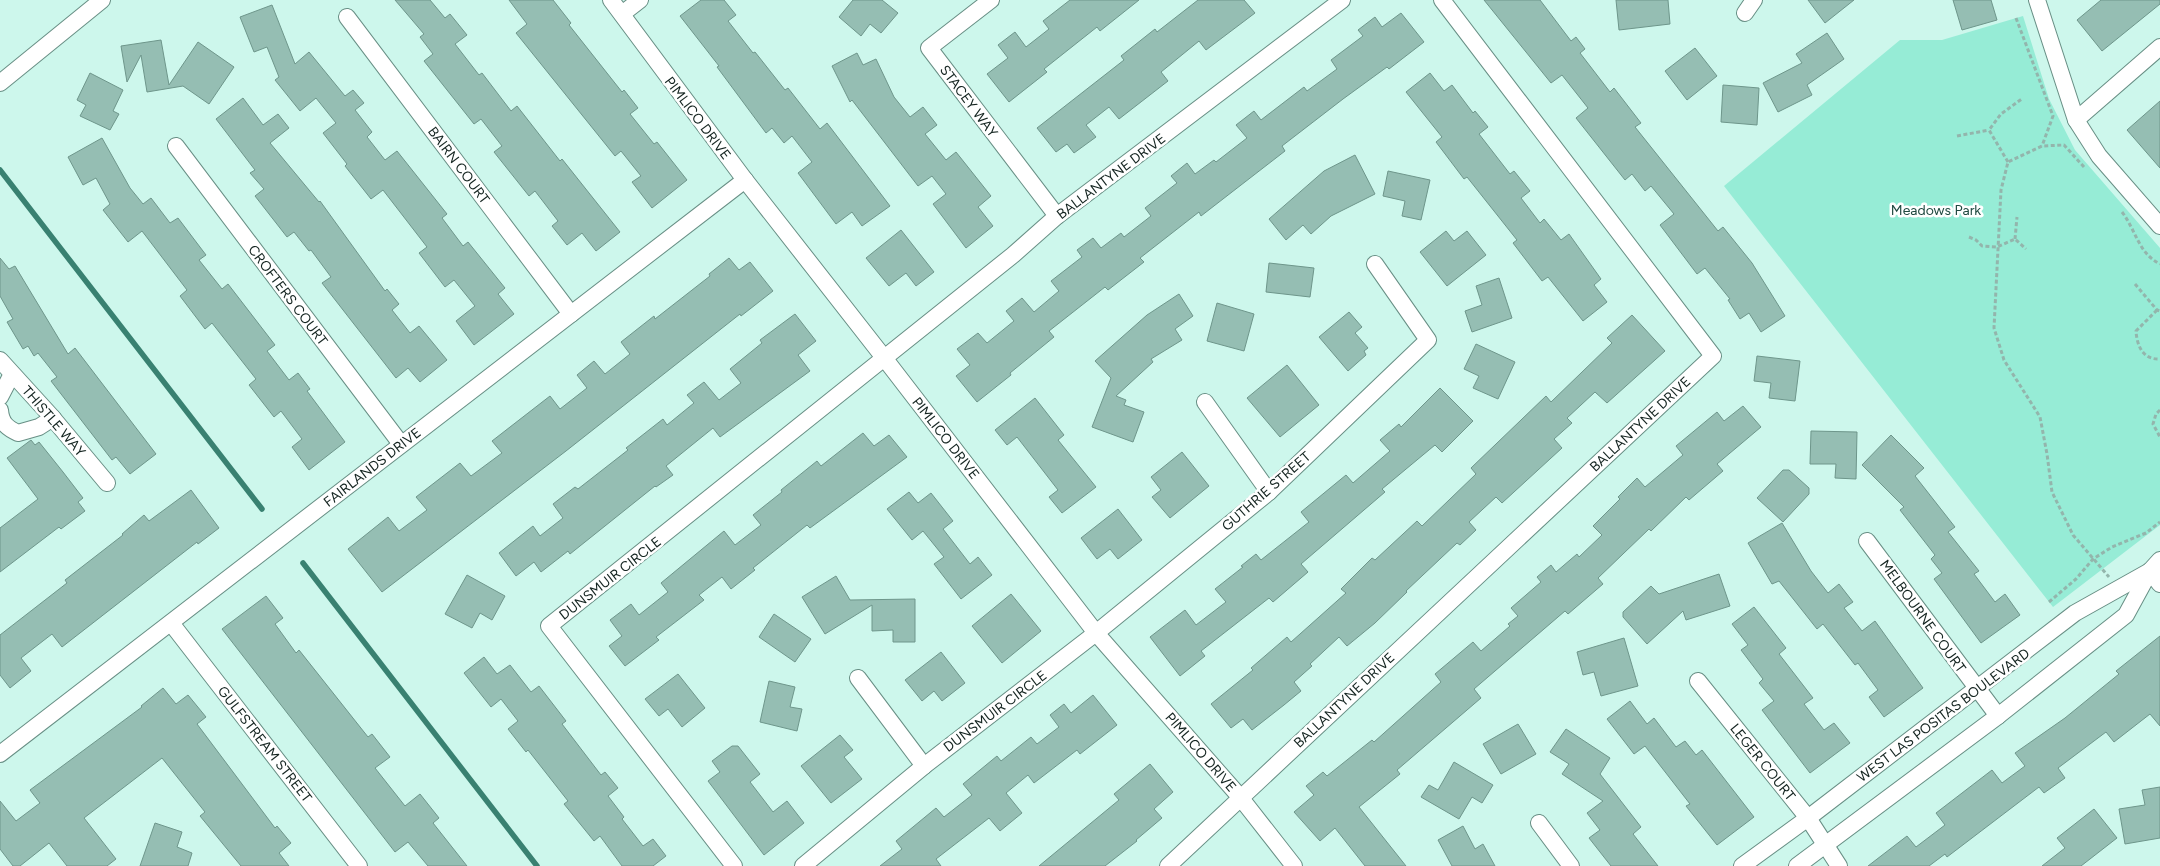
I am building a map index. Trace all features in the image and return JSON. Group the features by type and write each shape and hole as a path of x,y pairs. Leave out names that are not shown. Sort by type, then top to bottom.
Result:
{"street":[{"path":"0,84 102,0"},
{"name":"PIMLICO DRIVE","path":"611,0 744,180 885,359 1096,634 1240,798 1294,866"},
{"path":"622,14 640,0"},
{"name":"STACEY WAY","path":"991,0 929,48 1057,216"},
{"name":"BALLANTYNE DRIVE","path":"885,359 1013,255 1057,216 1342,0"},
{"name":"BALLANTYNE DRIVE","path":"1240,798 1713,356 1442,0"},
{"path":"1744,14 1754,0"},
{"path":"2037,0 2076,120 2099,156 2160,226"},
{"name":"BAIRN COURT","path":"346,16 571,314"},
{"path":"2076,120 2160,47"},
{"name":"CROFTERS COURT","path":"176,146 401,444"},
{"name":"FAIRLANDS DRIVE","path":"0,754 744,180"},
{"name":"GUTHRIE STREET","path":"1096,634 1269,492 1428,340 1375,264"},
{"name":"DUNSMUIR CIRCLE","path":"734,866 549,626 885,359"},
{"name":"THISTLE WAY","path":"0,360 53,418 107,483"},
{"path":"0,397 12,374"},
{"path":"1205,402 1269,492"},
{"path":"0,410 3,431 18,433 39,427 53,418"},
{"name":"MELBOURNE COURT","path":"1867,540 1998,716"},
{"name":"WEST LAS POSITAS BOULEVARD","path":"1742,866 1808,818 2075,613 2119,588 2157,572"},
{"name":"WEST LAS POSITAS BOULEVARD","path":"1796,866 1998,716 2126,615 2157,572"},
{"name":"GULFSTREAM STREET","path":"171,623 359,866"},
{"name":"DUNSMUIR CIRCLE","path":"803,866 924,766 1096,634"},
{"path":"858,678 924,766"},
{"name":"LEGER COURT","path":"1698,681 1808,818 1839,866"},
{"path":"1168,866 1240,798"},
{"path":"1539,824 1571,866"}],"path":[{"path":"2016,18 2053,116 2042,146"},
{"path":"1957,136 1990,130 2001,114 2023,98"},
{"path":"1990,130 2008,162 2001,190 1994,328 2004,360 2040,417 2048,454 2052,492 2073,535 2119,588"},
{"path":"2008,162 2042,146 2064,145 2089,172"},
{"path":"2120,209 2142,249 2160,264"},
{"path":"2015,239 2018,217"},
{"path":"1969,237 1976,240 1982,246 1997,247 2015,239"},
{"path":"2015,239 2026,249"},
{"path":"2135,284 2158,311 2136,331 2137,344 2145,355 2160,359"},
{"path":"2160,410 2156,414 2153,424 2160,437"},
{"path":"2048,602 2076,579 2093,559 2112,547 2146,533 2160,522"}],"green space":[{"name":"Meadows Park","path":"2023,16 2049,99 2075,150 2160,248 2160,525 2053,607 1724,186 1900,40 1942,40"}],"building":[{"path":"395,0 430,0 445,18 450,14 467,35 455,44 479,75 482,73 511,111 517,106 560,161 562,159 620,232 596,251 582,233 567,245 552,226 558,221 535,191 529,196 494,152 502,146 481,119 474,124 424,61 433,54 420,37 424,34"},
{"path":"509,0 553,0 571,23 569,25 622,92 624,90 638,108 630,114 654,144 657,142 687,180 652,208 632,182 641,176 621,151 615,156 516,33 527,24"},
{"path":"701,0 724,0 736,15 728,21 753,53 755,52 785,90 788,88 820,129 827,123 890,206 862,226 852,212 836,224 798,173 812,162 792,136 784,143 772,128 766,133 717,67 719,66 680,16"},
{"path":"853,0 882,0 898,13 881,33 870,24 861,36 839,17"},
{"path":"1070,0 1139,0 1100,31 1097,27 1044,69 1047,72 1009,102 987,74 1008,58 998,45 1015,32 1026,47 1049,29 1043,21"},
{"path":"1198,0 1244,0 1255,13 1206,50 1199,41 1161,72 1168,81 1119,119 1109,107 1086,125 1096,137 1074,153 1067,144 1056,152 1037,128 1124,60 1121,56 1155,29 1157,32"},
{"path":"1484,0 1540,0 1571,41 1576,37 1585,49 1580,53 1610,92 1614,88 1641,123 1635,127 1718,231 1723,227 1752,263 1785,316 1761,332 1749,313 1740,319 1728,300 1730,299 1705,268 1697,274 1660,225 1674,214 1651,186 1645,191 1632,174 1625,180 1576,118 1588,108 1562,75 1551,83"},
{"path":"1616,0 1668,0 1670,24 1619,30"},
{"path":"1808,0 1854,0 1825,23"},
{"path":"1953,0 1991,0 1997,20 1962,30"},
{"path":"2101,0 2160,0 2160,4 2102,51 2077,20"},
{"path":"272,5 295,64 309,52 345,96 353,90 364,103 355,110 372,132 367,137 385,160 397,151 447,214 442,218 463,246 468,242 505,288 498,294 514,314 474,345 456,321 475,306 454,280 445,287 419,253 427,247 383,190 371,199 345,166 347,164 323,133 336,123 316,98 300,111 275,80 279,77 267,47 254,52 240,17"},
{"path":"1401,13 1424,42 1389,69 1387,67 1343,99 1282,146 1285,151 1201,216 1199,212 1140,258 1144,262 1108,290 1105,287 1049,331 1054,337 977,402 956,376 970,365 957,349 978,333 987,343 1014,321 1006,311 1022,298 1034,312 1059,291 1051,281 1082,257 1077,250 1093,238 1101,248 1121,233 1124,237 1151,216 1145,208 1177,183 1171,176 1187,163 1195,174 1214,160 1216,162 1247,138 1236,125 1254,111 1261,120 1304,87 1307,91 1337,69 1331,60 1363,36 1358,30 1375,17 1382,27"},
{"path":"1827,33 1844,59 1807,85 1812,95 1778,112 1763,83 1802,63 1796,54"},
{"path":"161,40 169,85 198,42 234,67 209,104 183,86 147,92 141,55 127,82 121,46"},
{"path":"1695,48 1717,76 1687,100 1665,71"},
{"path":"857,53 863,65 876,59 894,97 910,117 923,107 937,125 925,134 946,160 956,152 991,196 978,207 993,226 966,248 933,204 946,194 932,176 918,186 852,100 850,102 832,66"},
{"path":"90,73 123,90 113,111 119,114 110,130 80,116 86,105 77,100"},
{"path":"1430,73 1444,91 1452,85 1473,113 1475,111 1488,127 1479,134 1510,174 1514,171 1530,191 1521,198 1540,223 1544,219 1561,240 1569,234 1601,279 1594,285 1607,302 1583,321 1548,277 1542,281 1513,243 1517,240 1467,177 1464,179 1436,142 1442,137 1406,92"},
{"path":"1723,85 1759,88 1757,125 1721,122"},
{"path":"243,98 263,125 278,114 289,128 270,143 320,201 385,291 387,289 399,304 392,310 410,333 419,326 447,360 420,382 408,368 396,378 322,283 331,277 311,250 309,251 294,232 287,237 255,196 264,189 250,173 255,170 216,119"},
{"path":"2160,101 2160,168 2127,130"},
{"path":"102,138 130,188 143,204 151,198 170,223 178,218 206,255 199,260 222,289 228,284 275,345 267,351 289,380 298,373 310,389 307,391 345,442 309,470 292,447 302,439 281,411 274,417 249,385 256,379 212,323 205,329 180,296 187,290 142,231 128,242 103,210 110,204 96,178 83,185 68,157"},
{"path":"1355,155 1375,194 1331,216 1311,234 1303,225 1286,240 1269,219 1324,171"},
{"path":"1388,171 1430,180 1421,220 1402,216 1405,201 1383,196"},
{"path":"901,230 934,272 916,286 906,273 889,286 866,258"},
{"path":"1446,231 1454,241 1467,231 1486,255 1447,286 1420,252"},
{"path":"0,258 9,269 15,266 68,354 75,348 156,454 130,474 116,457 112,460 51,381 57,377 38,353 34,356 28,346 23,349 7,322 13,319 0,296"},
{"path":"729,258 739,270 750,262 773,291 741,316 740,314 382,592 348,549 388,517 399,531 427,510 416,497 460,463 471,476 502,453 492,441 550,396 560,409 587,388 577,375 594,361 605,374 630,354 621,342 654,316 655,319 710,276 709,274"},
{"path":"1269,263 1314,268 1310,297 1266,292"},
{"path":"1499,278 1512,318 1472,332 1465,311 1482,305 1476,286"},
{"path":"1179,294 1193,316 1175,329 1182,340 1151,359 1153,362 1116,396 1126,400 1124,405 1144,412 1133,442 1092,427 1111,378 1095,361 1147,315"},
{"path":"1217,303 1254,314 1244,351 1207,341"},
{"path":"1349,312 1362,327 1355,333 1368,348 1364,351 1366,355 1348,371 1319,337"},
{"path":"795,314 816,341 798,355 810,371 720,437 713,428 666,466 673,475 655,486 570,554 568,551 541,572 534,562 516,576 499,553 533,526 540,536 563,518 553,504 575,487 578,489 628,450 626,448 663,419 667,425 694,403 687,395 704,382 719,400 741,383 730,369 762,343 760,340"},
{"path":"1632,315 1665,351 1607,403 1595,392 1567,418 1572,423 1554,439 1562,448 1502,503 1496,497 1469,522 1476,530 1460,545 1457,543 1375,623 1347,646 1339,637 1310,664 1312,666 1294,682 1301,691 1252,730 1243,719 1231,728 1211,704 1253,670 1251,668 1287,637 1291,642 1346,593 1341,589 1372,558 1375,560 1417,521 1422,526 1476,474 1471,468 1546,396 1551,402 1612,343 1607,338"},
{"path":"1476,344 1515,362 1498,399 1473,388 1479,376 1464,369"},
{"path":"1757,356 1800,361 1795,401 1769,398 1771,383 1754,381"},
{"path":"1287,365 1319,405 1280,437 1247,398"},
{"path":"1440,388 1473,421 1442,452 1435,445 1382,489 1385,492 1301,564 1308,572 1273,602 1269,598 1201,651 1205,656 1180,676 1150,637 1185,610 1196,625 1226,602 1215,589 1256,554 1261,560 1309,522 1301,512 1346,475 1353,483 1390,451 1380,440 1399,424 1401,427"},
{"path":"1035,398 1064,435 1058,440 1096,487 1062,513 1049,497 1058,490 1017,437 1007,445 995,430"},
{"path":"1743,406 1761,427 1717,464 1723,471 1689,500 1686,497 1651,531 1649,529 1598,578 1603,584 1568,614 1565,611 1474,689 1481,698 1397,770 1400,774 1359,807 1406,866 1365,866 1335,828 1320,841 1294,812 1314,795 1306,786 1323,772 1327,776 1372,740 1374,742 1441,682 1435,674 1473,642 1481,651 1510,626 1508,624 1518,616 1511,608 1541,582 1537,577 1551,565 1556,572 1577,554 1579,557 1602,535 1593,526 1620,499 1618,497 1637,478 1645,487 1683,455 1676,446 1717,412 1724,421"},
{"path":"1811,431 1857,432 1856,479 1835,478 1836,464 1810,464"},
{"path":"863,433 874,446 889,435 907,457 810,528 807,525 753,568 755,570 731,589 722,577 699,595 704,600 656,637 659,640 625,666 609,646 622,636 610,620 631,604 639,615 668,592 661,583 724,531 735,545 761,525 753,515 782,492 781,490 817,461 821,466"},
{"path":"1891,435 1924,468 1915,476 1955,527 1948,532 1979,571 1974,574 1995,602 2005,594 2020,615 1981,643 1934,579 1942,573 1931,559 1935,555 1900,510 1904,507 1862,465"},
{"path":"31,440 35,445 39,442 83,498 78,502 85,511 61,529 59,527 0,572 0,528 38,499 7,458"},
{"path":"1182,452 1209,486 1170,518 1152,497 1161,490 1151,477"},
{"path":"1783,470 1789,470 1809,488 1809,494 1783,522 1757,498"},
{"path":"191,490 219,528 198,544 197,542 62,647 52,634 21,658 31,671 10,688 0,675 0,635 67,583 65,580 123,535 144,515 149,521"},
{"path":"909,492 918,503 931,493 953,521 943,529 970,564 978,557 992,575 961,599 934,564 944,557 923,531 912,540 887,509"},
{"path":"1118,509 1142,540 1118,559 1110,549 1097,559 1081,538"},
{"path":"1782,523 1811,571 1828,593 1839,584 1853,602 1844,608 1862,631 1875,621 1923,688 1884,717 1869,697 1878,690 1858,663 1855,665 1823,624 1817,629 1779,581 1772,584 1748,543"},
{"path":"1719,574 1730,606 1686,620 1683,611 1647,644 1623,617 1623,612 1651,586 1659,594"},
{"path":"467,575 505,596 492,620 480,613 472,628 445,614"},
{"path":"836,576 850,600 915,599 915,642 893,642 893,630 872,631 872,605 825,634 802,597"},
{"path":"1011,594 1041,631 1002,663 972,626"},
{"path":"266,596 283,618 275,624 296,653 299,650 368,737 372,734 390,757 375,768 405,806 420,794 439,818 433,823 467,866 428,866 408,842 395,852 222,629"},
{"path":"1754,607 1786,648 1779,654 1813,698 1804,704 1824,730 1834,723 1850,743 1810,773 1762,710 1774,701 1759,683 1763,679 1741,650 1748,645 1732,624"},
{"path":"774,614 811,639 795,662 759,637"},
{"path":"2160,636 2160,726 2150,714 2114,742 2106,732 2058,768 2065,778 2044,793 2039,787 1947,857 1945,854 1929,866 1868,866 1907,836 1916,847 1945,825 1936,813 1992,770 2002,783 2025,766 2015,753 2065,718 2119,674 2116,671"},
{"path":"1624,638 1638,686 1601,696 1594,672 1583,675 1577,652"},
{"path":"941,652 965,683 942,701 934,691 922,701 905,680"},
{"path":"484,657 497,674 510,665 531,692 539,686 566,721 562,724 601,775 605,772 618,788 608,796 624,817 622,819 643,846 653,839 666,856 653,866 622,866 600,836 594,841 564,804 568,801 528,750 526,752 508,729 518,721 501,699 491,707 464,673"},
{"path":"678,674 705,708 682,727 668,709 659,716 645,699"},
{"path":"769,681 795,687 790,707 802,709 797,731 760,722"},
{"path":"163,688 176,704 188,695 206,717 197,724 275,828 277,826 291,843 279,853 289,866 241,866 200,816 205,812 162,758 84,818 116,859 107,866 67,866 49,843 20,866 13,866 0,849 0,801 16,821 40,803 30,790 142,707"},
{"path":"1093,695 1117,725 1080,754 1077,750 1034,783 1028,775 1006,793 1022,813 1000,831 989,818 936,859 941,866 880,866 902,849 896,841 936,808 944,817 972,795 963,784 997,756 1001,761 1031,737 1037,744 1059,727 1050,715 1064,704 1071,713"},
{"path":"1630,701 1647,724 1654,718 1676,747 1685,741 1696,755 1702,750 1754,817 1717,845 1686,806 1690,804 1645,746 1634,754 1607,719"},
{"path":"1518,724 1536,754 1501,774 1483,744"},
{"path":"1566,729 1610,758 1600,774 1641,827 1633,834 1658,866 1611,866 1589,838 1600,830 1587,813 1603,801 1562,774 1569,764 1550,752"},
{"path":"840,735 853,750 844,757 862,779 831,803 801,766"},
{"path":"732,746 738,746 760,774 750,782 773,812 787,801 804,823 764,855 708,781 720,772 712,761"},
{"path":"1454,762 1493,785 1482,803 1472,797 1459,819 1421,797 1429,785 1438,790"},
{"path":"1150,764 1173,792 1154,809 1162,818 1137,841 1105,866 1039,866 1119,800 1114,794"},
{"path":"2160,787 2160,838 2125,844 2119,809 2145,805 2142,790"},
{"path":"2094,809 2117,838 2081,866 2042,866 2065,848 2057,838"},
{"path":"155,823 182,832 177,847 192,853 188,866 140,866"},
{"path":"1463,826 1475,849 1483,844 1495,866 1452,866 1438,840"}],"waterway":[{"path":"0,170 262,509"},
{"path":"303,563 537,866"}]}
